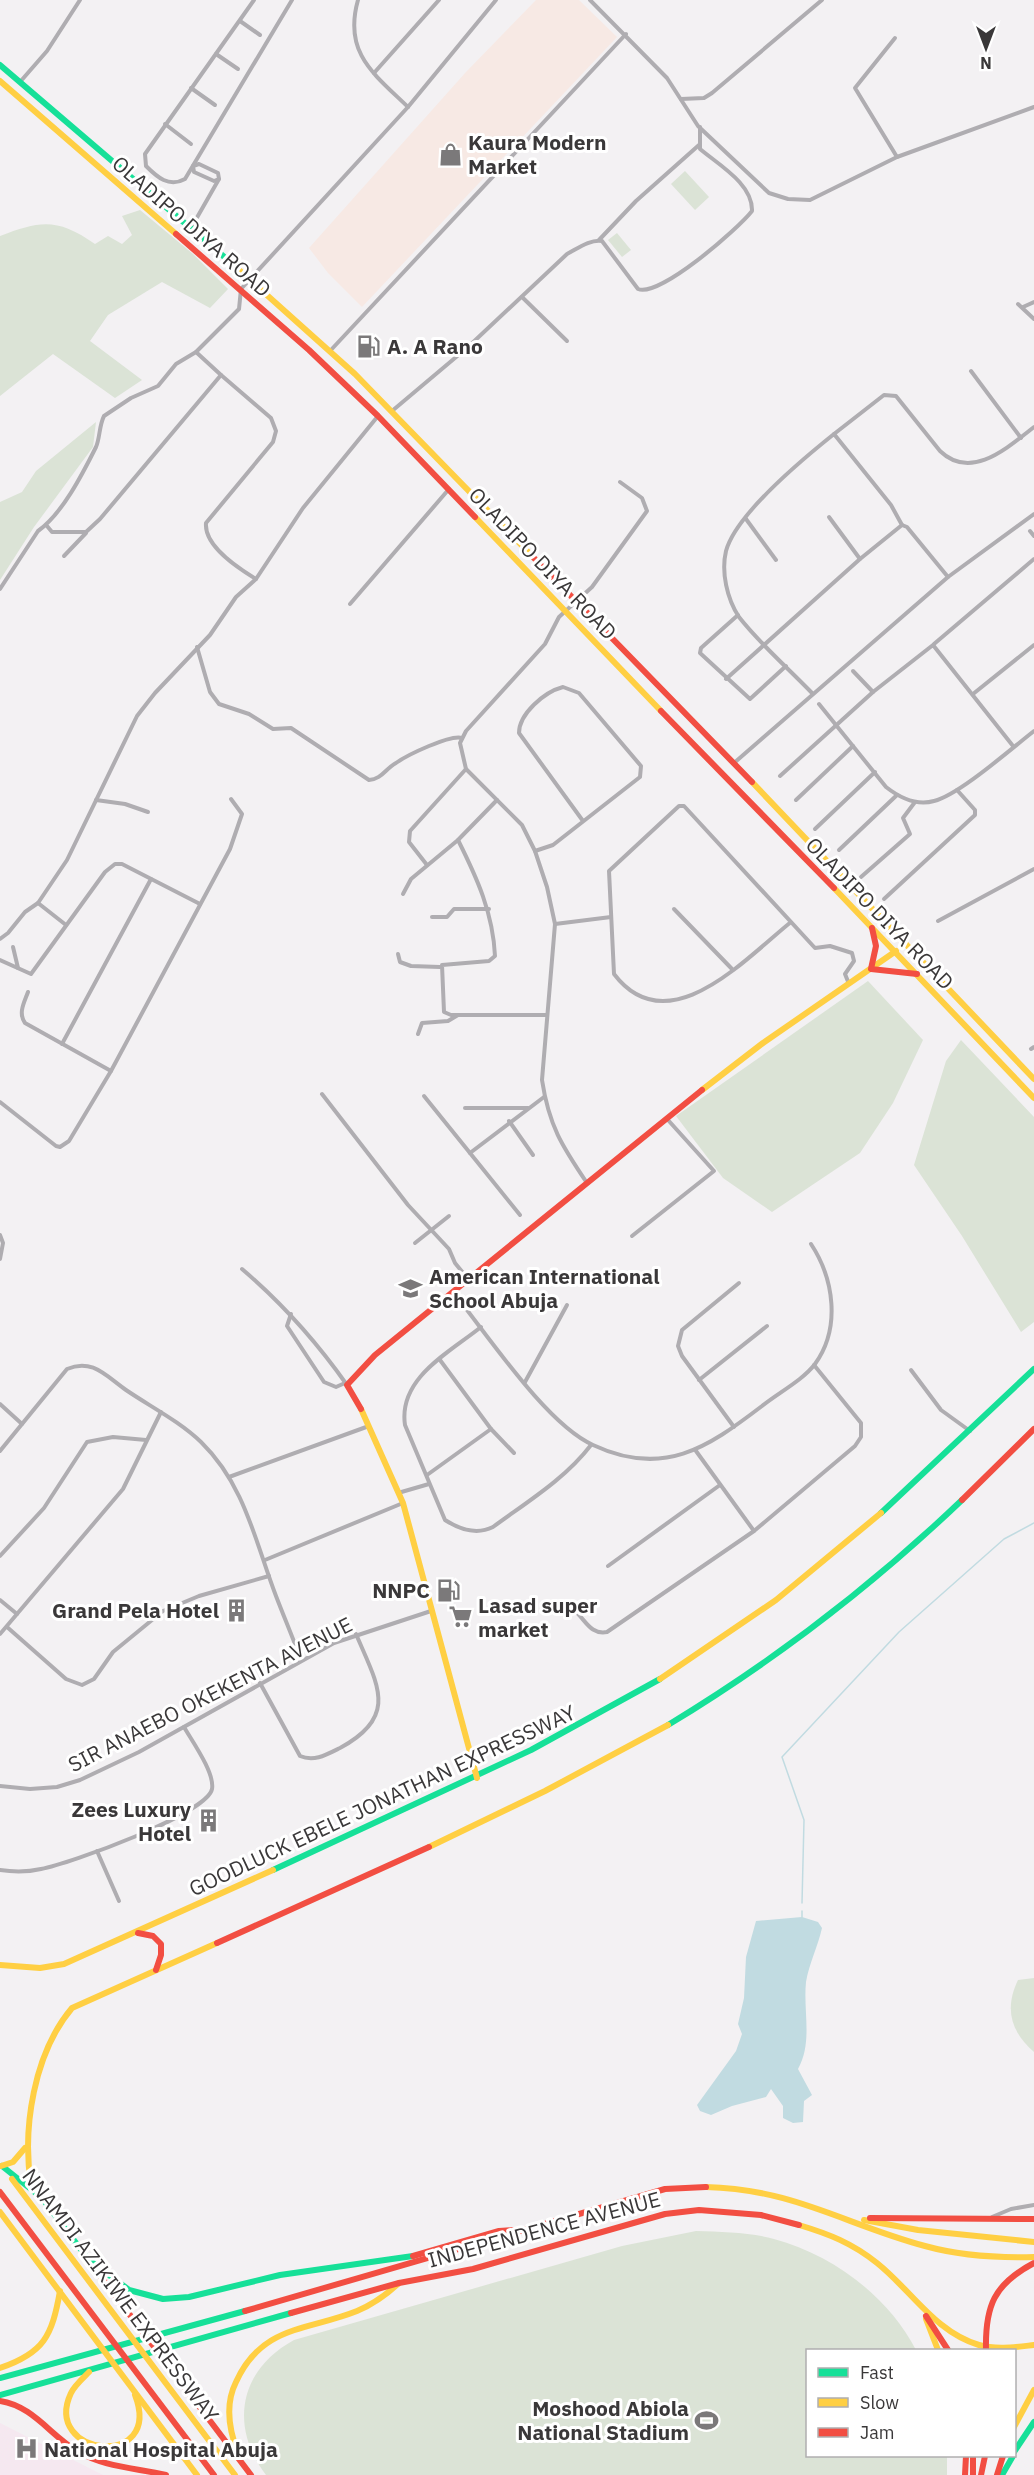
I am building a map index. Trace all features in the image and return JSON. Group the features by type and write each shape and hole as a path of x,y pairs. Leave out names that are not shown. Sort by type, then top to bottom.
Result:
{"main road":[{"name":"OLADIPO DIYA ROAD","path":"0,64 250,279 392,411 734,763 1034,1080"},
{"name":"OLADIPO DIYA ROAD","path":"0,81 241,289 378,416 896,951 1034,1098"},
{"path":"871,969 876,946 872,928"},
{"path":"477,1778 403,1503 370,1426 346,1384 410,1324 453,1292 717,1078 896,951"},
{"path":"871,969 916,974"},
{"name":"GOODLUCK EBELE JONATHAN EXPRESSWAY","path":"0,1965 40,1968 64,1964 477,1778 556,1739 635,1695 731,1633 831,1557 971,1431 1034,1370"},
{"path":"42,2198 31,2185 27,2166 27,2145 47,2052 54,2033 72,2008 548,1791 609,1759 700,1706 845,1601 954,1506 1034,1429"},
{"path":"134,1933 151,1934 160,1943 162,1957 156,1971"},
{"path":"1,2166 13,2162 27,2145"},
{"name":"NNAMDI AZIKIWE EXPRESSWAY","path":"1,2166 42,2198 251,2475"},
{"name":"NNAMDI AZIKIWE EXPRESSWAY","path":"1,2166 235,2475"},
{"name":"INDEPENDENCE AVENUE","path":"0,2378 160,2337 665,2189 682,2187 722,2187 780,2195 889,2235 940,2250 990,2257 1034,2257"},
{"name":"NNAMDI AZIKIWE EXPRESSWAY","path":"0,2192 214,2475"},
{"name":"INDEPENDENCE AVENUE","path":"0,2395 399,2283 473,2269 665,2214 717,2210 761,2215 834,2235 878,2264 956,2336 980,2345 1000,2348 1034,2345"},
{"path":"0,2212 197,2475"},
{"path":"845,2217 1034,2219"},
{"path":"845,2217 902,2228 1034,2242"},
{"path":"89,2260 106,2276 129,2289 152,2297 183,2298 280,2275 394,2260 499,2231 530,2230"},
{"path":"986,2349 988,2313 1002,2283 1011,2275 1034,2263"},
{"path":"251,2475 236,2447 229,2416 234,2384 250,2356 280,2333 370,2307 385,2297 399,2283"},
{"path":"0,2368 28,2357 50,2335 60,2291"},
{"path":"913,2297 947,2349"},
{"path":"925,2314 938,2349"},
{"path":"93,2369 71,2389 66,2401 65,2416 72,2436 96,2452 109,2451 123,2446 136,2430 140,2409 127,2380"},
{"path":"1016,2423 1034,2390"},
{"path":"0,2401 14,2404 28,2412 51,2433 79,2453 112,2465 166,2475"},
{"path":"1016,2449 1034,2421"},
{"path":"965,2475 966,2457"},
{"path":"973,2457 973,2475"},
{"path":"981,2475 985,2457"},
{"path":"997,2475 1003,2457"},
{"path":"1002,2475 1011,2457"}],"street":[{"path":"20,82 47,51 80,0"},
{"path":"254,0 145,154 146,166 164,181 175,183 185,179 292,0"},
{"path":"358,0 353,33 358,53 374,73 408,107"},
{"path":"374,73 439,0"},
{"path":"0,589 38,531 47,526 97,446 104,416 131,398 158,386 176,364 196,352 239,309 241,289 408,107 496,0"},
{"path":"590,0 667,78 700,127 769,193 788,199 810,200 897,157 1034,106"},
{"path":"681,99 704,98 712,93 822,0"},
{"path":"240,21 260,35"},
{"path":"330,351 626,34"},
{"path":"895,38 855,88 897,157"},
{"path":"216,54 238,69"},
{"path":"191,88 215,105"},
{"path":"165,124 191,144"},
{"path":"392,411 468,347 567,254 599,240 636,201 699,145 700,127"},
{"path":"599,240 638,289 647,291 665,282 736,230 752,211 750,198 699,145"},
{"path":"191,228 219,178 218,173 199,165 193,166"},
{"path":"193,166 194,172 214,181 219,178"},
{"path":"522,297 567,341"},
{"path":"1023,307 1034,302"},
{"path":"1018,304 1034,319"},
{"path":"196,352 271,418 276,430 273,442 206,523 207,537 243,571 256,579"},
{"path":"970,371 1020,438"},
{"path":"64,556 221,375"},
{"path":"812,693 738,615 728,593 724,567 729,544 746,519 777,484 834,434 884,395 896,396 940,450 948,458 959,463 978,463 988,459 1034,427"},
{"path":"0,939 25,912 38,903 67,860 138,716 210,635 236,597 256,579 303,508 378,416"},
{"path":"834,434 891,505 902,525 908,527 948,578"},
{"path":"587,1183 559,1142 544,1097 542,1080 555,924 535,851 520,823 466,769 461,754 462,738 545,644 553,626 565,611 592,587 647,511 642,498 620,482"},
{"path":"350,604 449,489"},
{"path":"734,763 812,693 948,578 1034,514"},
{"path":"829,517 860,559"},
{"path":"746,519 776,560"},
{"path":"726,679 860,559 902,525"},
{"path":"47,526 52,532 86,532"},
{"path":"1030,531 1034,536"},
{"path":"780,776 873,692 933,645 1034,559"},
{"path":"738,615 699,651 726,679 750,699 786,666"},
{"path":"933,645 1013,746"},
{"path":"973,694 1034,645"},
{"path":"197,647 210,692 217,702 249,714 273,729 291,728 369,780 380,777 402,759 456,737 462,738"},
{"path":"853,671 873,692"},
{"path":"535,851 554,845 640,777 642,770 579,693 562,687 550,693 522,717 519,733 521,740 584,821"},
{"path":"819,704 897,795 915,802 934,801 957,790 1034,730"},
{"path":"796,800 853,746"},
{"path":"427,865 409,842 410,831 466,769"},
{"path":"815,829 875,772"},
{"path":"884,899 975,815 975,810 957,790"},
{"path":"839,850 897,795"},
{"path":"0,1102 34,1132 60,1147 69,1142 111,1071 230,849 242,814 231,799"},
{"path":"96,800 125,804 148,812"},
{"path":"403,894 411,879 458,840 497,800"},
{"path":"861,877 910,834 903,818 915,802"},
{"path":"791,922 703,992 681,1001 667,1001 641,995 614,974 609,871 682,805 791,922 815,948 829,946 852,953 854,962 845,974 849,984"},
{"path":"398,954 400,962 407,966 440,967 445,964 493,960 493,925 489,909 481,886 458,840"},
{"path":"0,960 31,974 105,872 115,864 122,864 200,904"},
{"path":"938,921 1034,869"},
{"path":"62,1044 151,879"},
{"path":"38,903 66,925"},
{"path":"432,917 447,917 454,909 489,909"},
{"path":"674,909 732,969"},
{"path":"555,924 611,917"},
{"path":"896,951 905,945"},
{"path":"13,946 18,968"},
{"path":"440,967 442,1009 446,1014 547,1015"},
{"path":"28,992 22,1010 22,1020 111,1071"},
{"path":"418,1034 422,1023 448,1021 458,1015"},
{"path":"322,1094 430,1231 449,1249 455,1258 455,1263 468,1279"},
{"path":"424,1096 520,1215"},
{"path":"470,1153 509,1121 544,1097"},
{"path":"465,1108 528,1108"},
{"path":"632,1236 714,1171 668,1119"},
{"path":"509,1121 534,1155"},
{"path":"415,1243 449,1216"},
{"path":"0,1235 3,1243 0,1259"},
{"path":"453,1292 555,1417 591,1445 615,1453 660,1459 696,1451 735,1427 814,1365 828,1337 831,1287 811,1244"},
{"path":"242,1269 291,1314 320,1346 346,1384 336,1387 324,1382 287,1326 291,1314"},
{"path":"735,1427 682,1356 679,1338 682,1330 739,1283"},
{"path":"525,1382 567,1305"},
{"path":"699,1380 767,1326"},
{"path":"481,1328 413,1384 404,1408 405,1425 445,1520 469,1530 487,1529 560,1477 580,1459 591,1445"},
{"path":"440,1360 492,1429 514,1453"},
{"path":"0,1451 67,1369 84,1364 93,1366 161,1412 201,1442 229,1477 248,1510 301,1659"},
{"path":"548,1612 576,1612 587,1626 601,1633 607,1632 754,1531 855,1446 861,1437 861,1423 814,1365"},
{"path":"911,1370 941,1410 971,1431"},
{"path":"0,1404 21,1424"},
{"path":"0,1634 123,1489 161,1412"},
{"path":"229,1477 370,1426"},
{"path":"427,1475 492,1429"},
{"path":"0,1556 44,1509 87,1442 113,1437 146,1440"},
{"path":"696,1451 754,1531"},
{"path":"398,1492 429,1484"},
{"path":"608,1566 720,1485"},
{"path":"265,1560 403,1503"},
{"path":"7,1627 66,1679 82,1685 94,1679 113,1652 163,1611 199,1596 270,1576"},
{"path":"0,1600 17,1614"},
{"name":"SIR ANAEBO OKEKENTA AVENUE","path":"0,1786 30,1790 68,1785 107,1768 184,1727 301,1659 356,1634 431,1611"},
{"path":"260,1683 300,1756 308,1759 317,1758 339,1748 364,1734 380,1709 379,1693 356,1634"},
{"path":"0,1870 39,1870 98,1851 166,1822 208,1797 212,1789 210,1776 184,1727"},
{"path":"98,1851 119,1901"},
{"path":"987,2220 1011,2209 1034,2205"}],"shaded area":[{"name":"Kaura Modern Market","path":"536,0 579,0 617,37 362,307 328,273 309,248 466,72"},
{"path":"685,171 709,197 695,210 671,184"},
{"path":"140,210 193,254 228,289 210,308 162,282 108,315 90,341 142,380 115,398 53,354 0,396 0,236 27,227 49,224 70,230 95,244 108,236 122,244 132,235 122,216"},
{"path":"617,233 631,250 622,257 608,240"},
{"path":"96,422 93,447 34,527 0,580 0,502 22,492 36,471"},
{"path":"868,981 923,1040 893,1103 860,1153 772,1212 723,1178 676,1116"},
{"path":"961,1040 1034,1117 1034,1322 1021,1332 962,1236 914,1165 946,1061"},
{"path":"1034,1978 1034,2052 1015,2028 1011,2001 1018,1980"},
{"path":"696,2231 765,2237 796,2246 857,2280 890,2312 915,2349 806,2349 806,2457 947,2457 947,2475 266,2475 254,2456 247,2437 244,2419 251,2383 261,2367 275,2352 294,2340 622,2246"},
{"name":"National Hospital Abuja","path":"0,2423 103,2475 0,2475"}],"water":[{"path":"802,1917 818,1922 822,1928 806,1982 805,2048 798,2069 812,2095 804,2101 803,2122 793,2123 783,2118 783,2106 771,2089 766,2097 732,2106 711,2115 700,2111 697,2105 736,2051 742,2034 738,2024 744,1998 746,1957 756,1921"}],"waterway":[{"path":"802,1903 804,1820 782,1757 899,1632 1004,1539 1034,1523"},
{"path":"802,1911 802,1917"}],"traffic: fast":[{"path":"0,65 229,261"},
{"path":"881,1513 1034,1369"},
{"path":"668,1725 746,1675 821,1621 928,1532 962,1500"},
{"path":"273,1870 531,1750 660,1679"},
{"path":"2,2166 42,2198 92,2264"},
{"path":"89,2260 129,2290 163,2299 189,2297 280,2275 413,2256"},
{"path":"0,2378 245,2311"},
{"path":"0,2395 291,2313"},
{"path":"1016,2449 1034,2422"},
{"path":"1002,2475 1012,2457"}],"traffic: slow":[{"path":"0,81 176,234"},
{"path":"229,261 355,374 533,557"},
{"path":"475,517 661,711"},
{"path":"752,782 1034,1079"},
{"path":"834,888 1034,1098"},
{"path":"702,1090 763,1043 896,951"},
{"path":"361,1409 403,1503 477,1778"},
{"path":"660,1679 776,1600 881,1513"},
{"path":"429,1847 545,1791 668,1725"},
{"path":"0,1965 40,1968 64,1964 273,1870"},
{"path":"31,2185 28,2140 34,2092 48,2047 72,2008 217,1943"},
{"path":"1,2166 13,2162 25,2148"},
{"path":"12,2179 235,2475"},
{"path":"706,2187 737,2189 793,2201 897,2238 952,2252 979,2256 1034,2257"},
{"path":"0,2212 197,2475"},
{"path":"864,2220 918,2230 1034,2242"},
{"path":"799,2225 840,2240 868,2256 936,2320 963,2339 993,2347 1034,2345"},
{"path":"238,2453 229,2417 230,2399 236,2382 247,2363 259,2350 288,2333 363,2308 380,2299 399,2283"},
{"path":"0,2368 27,2356 44,2341 53,2320 60,2291"},
{"path":"926,2319 938,2349"},
{"path":"89,2372 72,2390 66,2415 72,2431 86,2442 103,2446 120,2444 133,2435 139,2419 135,2395"},
{"path":"1016,2423 1034,2390"}],"traffic: jam":[{"path":"176,234 309,350 378,416 475,517"},
{"path":"533,557 752,782"},
{"path":"661,711 834,888"},
{"path":"872,928 876,946 871,969 917,974"},
{"path":"361,1409 347,1385 375,1355 702,1090"},
{"path":"962,1500 1034,1429"},
{"path":"217,1943 429,1847"},
{"path":"138,1933 153,1936 161,1944 161,1955 156,1970"},
{"path":"245,2311 665,2189 706,2187"},
{"path":"0,2192 214,2475"},
{"path":"291,2313 399,2283 473,2269 665,2214 699,2210 761,2215 799,2225"},
{"path":"870,2218 1034,2219"},
{"path":"413,2256 499,2231 516,2230"},
{"path":"986,2349 987,2321 995,2298 1009,2279 1034,2263"},
{"path":"99,2274 251,2475"},
{"path":"926,2316 947,2349"},
{"path":"0,2401 12,2404 32,2415 77,2451 98,2461 166,2475"},
{"path":"965,2475 966,2457"},
{"path":"973,2457 973,2475"},
{"path":"981,2475 985,2457"},
{"path":"997,2475 1003,2457"}],"place":[{"name":"Kaura Modern Market","path":"450,154"},
{"name":"A. A Rano","path":"369,346"},
{"name":"American International School Abuja","path":"411,1288"},
{"name":"NNPC","path":"448,1590"},
{"name":"Grand Pela Hotel","path":"237,1610"},
{"name":"Lasad super market","path":"460,1617"},
{"name":"Zees Luxury Hotel","path":"209,1821"},
{"name":"Moshood Abiola National Stadium","path":"707,2420"},
{"name":"National Hospital Abuja","path":"26,2449"}]}
